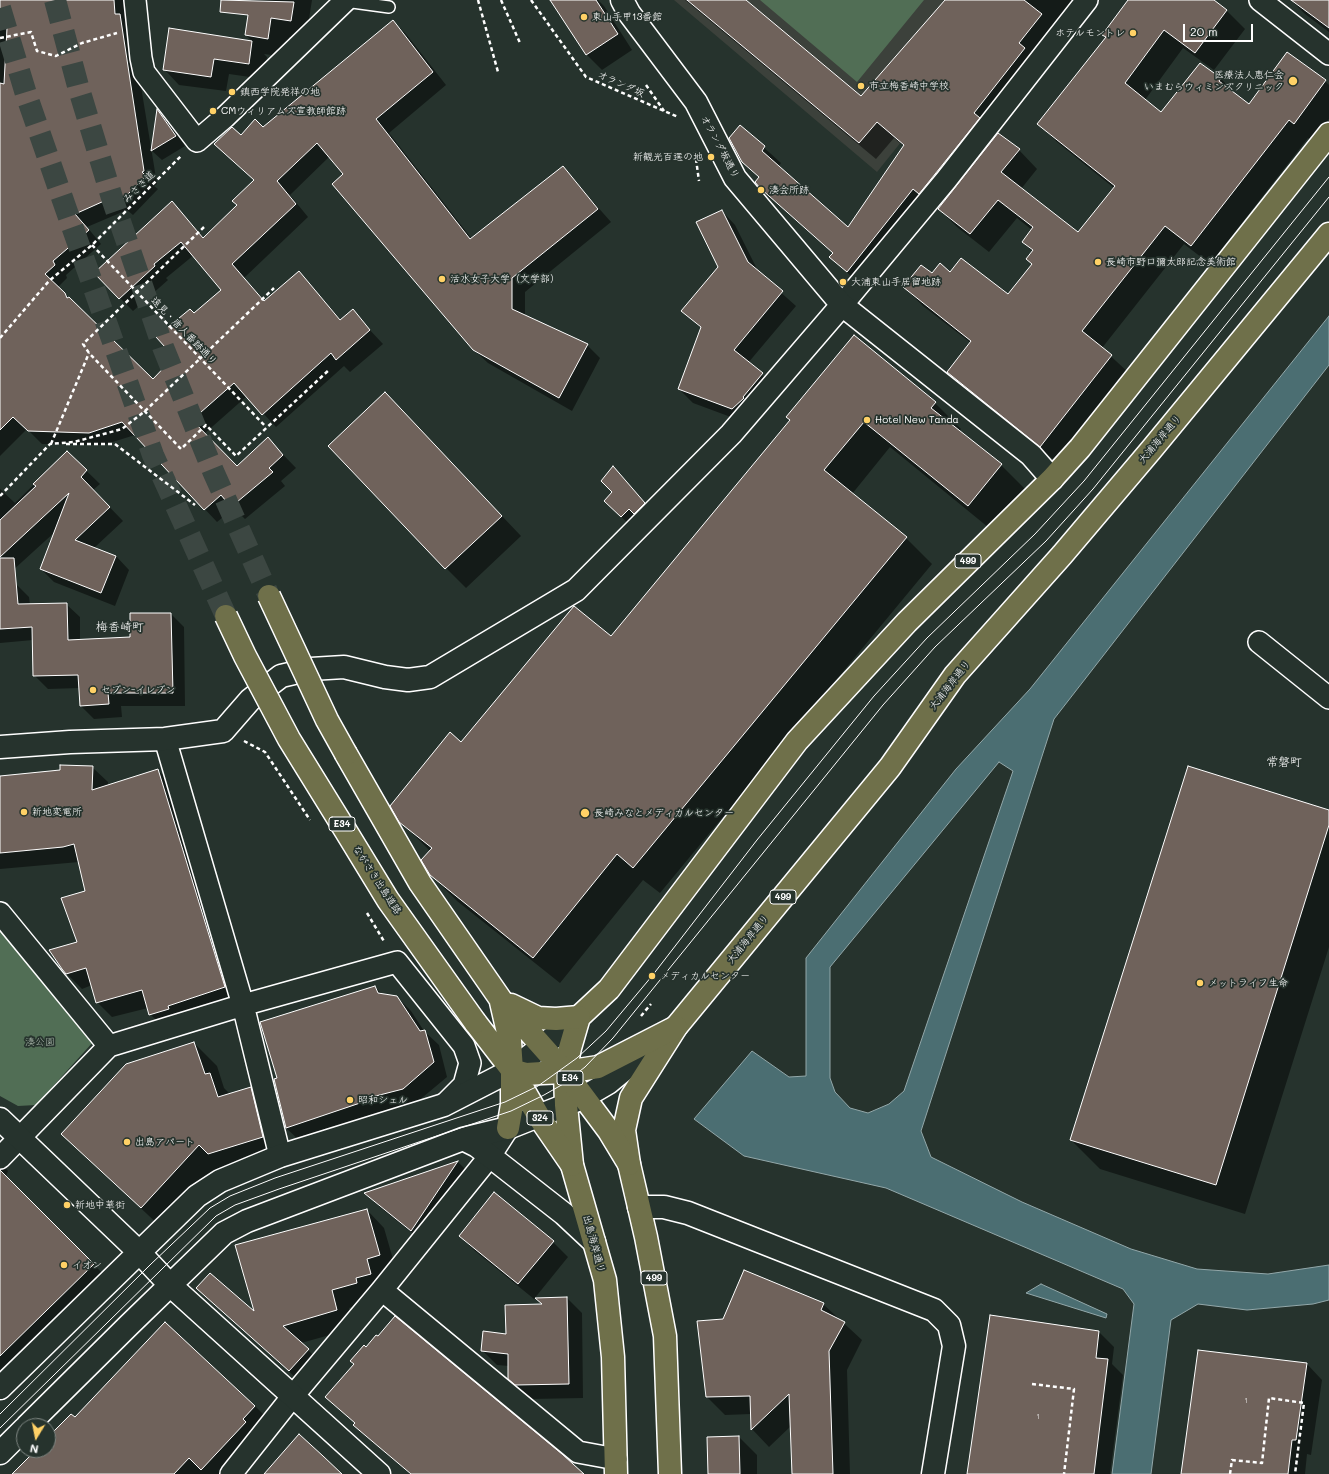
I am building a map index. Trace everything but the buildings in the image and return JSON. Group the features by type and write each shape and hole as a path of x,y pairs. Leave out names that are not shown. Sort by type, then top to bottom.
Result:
{"highway":[{"name":"499","path":"579,1017 609,989 797,741 907,622 1052,479 1086,442 1329,134"},
{"name":"大浦海岸通り","path":"629,1164 624,1130 631,1098 676,1027 890,768 956,675 1062,555 1151,450 1329,234"},
{"name":"ながさき出島道路","path":"269,596 327,720 420,883 501,1000 566,1072 575,1101 629,1164"},
{"name":"ながさき出島道路","path":"226,616 244,656 289,739 388,900 475,1022 512,1070 539,1117 572,1165"},
{"path":"501,1000 538,1018 556,1020 579,1017 570,1048 566,1072"},
{"name":"ながさき出島道路","path":"501,1000 510,1041 512,1070"},
{"path":"508,1128 512,1105 512,1070 526,1074 566,1072 598,1067 676,1027"},
{"name":"出島海岸通り","path":"575,1101 572,1165 604,1280 613,1357 616,1467"},
{"name":"499","path":"629,1164 665,1336 670,1474"}],"street":[{"path":"135,0 137,29 144,72 197,140 225,116 346,1"},
{"name":"オランダ坂通り","path":"622,0 629,13 696,102 734,178 842,305 1031,456 1052,479"},
{"path":"0,747 70,742 165,739 223,731 250,700 281,676 311,669 344,667 385,677 408,680 430,677 576,590 731,434 842,305 946,180 1087,0"},
{"path":"1260,0 1329,54"},
{"path":"1259,642 1329,698"},
{"path":"165,739 243,1005 280,1156"},
{"path":"0,913 109,1046"},
{"path":"0,1158 109,1046 243,1005 397,962 464,1046 470,1063 464,1085 444,1105"},
{"path":"0,1388 197,1196 220,1181 280,1156 444,1105 512,1070 579,1017"},
{"path":"35,1418 224,1233 247,1221 463,1139 508,1128 539,1117 575,1101 608,1083 676,1027"},
{"path":"0,1119 139,1252 170,1285 292,1397 379,1474"},
{"path":"231,1474 292,1397 382,1290 500,1144 508,1128"},
{"path":"463,1139 477,1146 564,1214 594,1242"},
{"path":"639,1207 664,1207 688,1213 934,1310 949,1325 954,1346 933,1474"},
{"path":"382,1290 578,1452 616,1467"},
{"path":"0,1454 16,1437"}],"lane":[{"path":"346,1 390,8"}],"path":[{"path":"478,0 498,72"},
{"path":"501,0 520,43"},
{"name":"オランダ坂","path":"531,0 586,77 681,118"},
{"path":"0,38 31,32 37,51 56,56 82,43 137,29"},
{"path":"646,85 665,112"},
{"name":"みさき道","path":"0,338 49,281 92,245 197,140"},
{"path":"204,228 82,344 89,354 181,449 206,425 236,456 330,368"},
{"name":"遠見・唐人番跡通り","path":"92,245 266,428"},
{"path":"50,444 74,442 122,429 145,411 274,288"},
{"path":"0,496 50,444 89,354"},
{"path":"50,444 115,444 195,505"},
{"path":"223,731 264,752 313,825"},
{"path":"365,910 397,962"},
{"path":"641,1016 651,1004"},
{"path":"1032,1384 1074,1389 1064,1474"},
{"path":"1230,1474 1232,1460 1262,1463 1269,1398 1304,1403 1294,1474"}],"shaded area":[{"name":"市立梅香崎中学校","path":"674,0 1015,0 877,172"}],"green space":[{"path":"760,0 924,0 857,82"},
{"name":"湊公園","path":"0,930 94,1041 36,1105 18,1106 0,1096"}],"water":[{"path":"1329,316 1329,365 1054,719 921,1131 931,1157 1022,1202 1131,1249 1197,1269 1268,1274 1329,1265 1329,1300 1313,1304 1247,1310 1198,1304 1171,1320 1151,1474 1112,1474 1134,1304 1123,1289 886,1188 744,1156 694,1119 752,1051 789,1077 806,1076 806,958 956,769 1030,689","holes":["999,762 1013,771 904,1091 889,1104 868,1113 850,1108 835,1092 830,1078 830,967"]},
{"path":"1041,1284 1107,1314 1106,1318 1026,1293"}],"tunnel":[{"path":"55,0 78,86 113,201 163,347 213,471 269,596"},
{"path":"0,8 26,94 153,455 226,616"}],"tram line":[{"path":"0,1414 151,1264 210,1208 230,1196 275,1178 505,1102 538,1086 577,1058 606,1031 652,976 757,840 874,696 927,638 1035,534 1084,481 1329,177"},
{"path":"0,1428 216,1216 235,1205 279,1189 511,1111 565,1083 585,1067 613,1038 883,705 935,647 1046,541 1093,489 1329,197"}],"place":[{"name":"東山手甲13番館","path":"584,17"},
{"name":"ホテルモントレ","path":"1133,33"},
{"name":"医療法人恵仁会 いまむらウィミンズクリニック","path":"1293,81"},
{"name":"市立梅香崎中学校","path":"861,86"},
{"name":"鎮西学院発祥の地","path":"232,92"},
{"name":"CMウィリアムズ宣教師館跡","path":"213,111"},
{"name":"新観光百選の地","path":"711,157"},
{"name":"湊会所跡","path":"761,190"},
{"name":"長崎市野口彌太郎記念美術館","path":"1098,262"},
{"name":"活水女子大学（文学部）","path":"442,279"},
{"name":"大浦東山手居留地跡","path":"843,282"},
{"name":"Hotel New Tanda","path":"867,420"},
{"name":"セブン-イレブン","path":"93,690"},
{"name":"新地変電所","path":"24,812"},
{"name":"長崎みなとメディカルセンター","path":"585,813"},
{"name":"メディカルセンター","path":"652,976"},
{"name":"メットライフ生命","path":"1200,983"},
{"name":"昭和シェル","path":"350,1100"},
{"name":"出島アパート","path":"127,1142"},
{"name":"新地中華街","path":"67,1205"},
{"name":"イオン","path":"64,1265"}],"district":[{"name":"梅香崎町","path":"120,627"},
{"name":"常磐町","path":"1284,762"}]}
